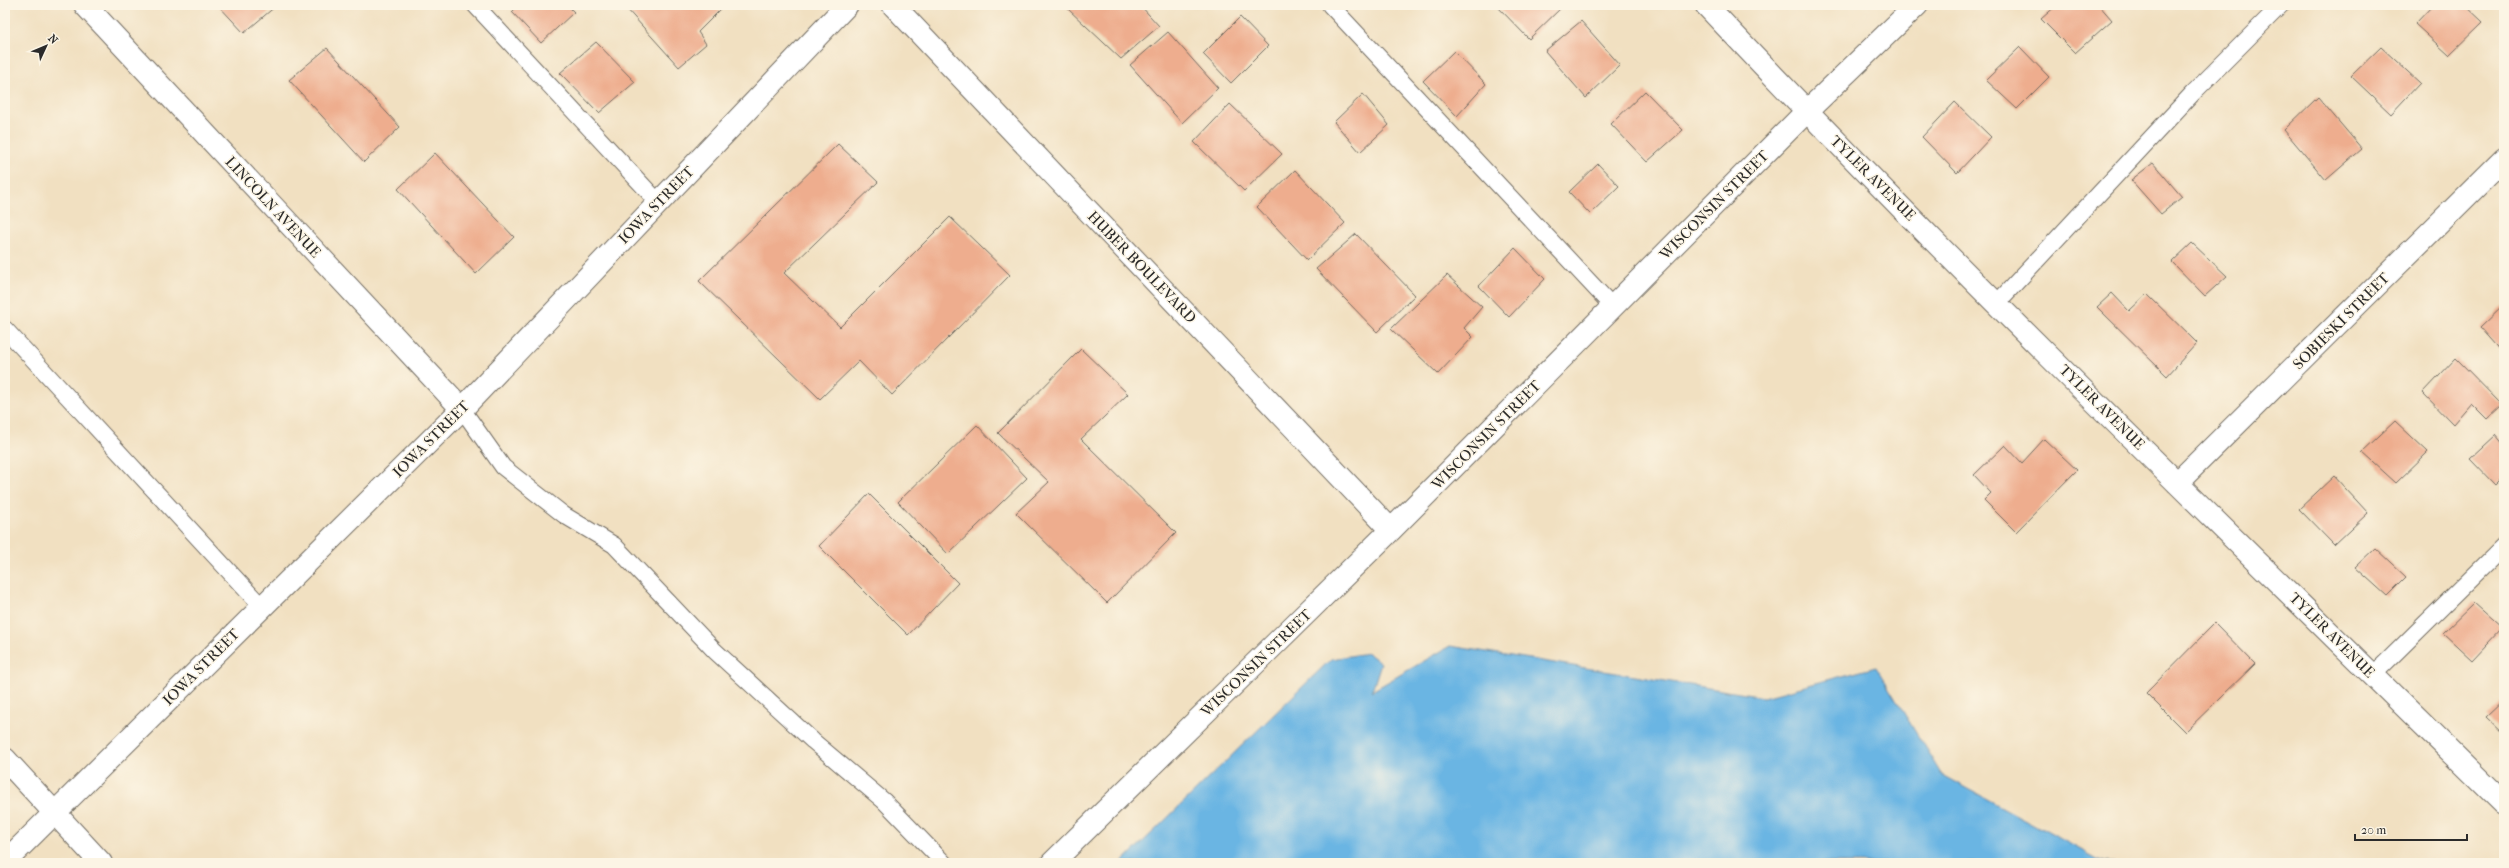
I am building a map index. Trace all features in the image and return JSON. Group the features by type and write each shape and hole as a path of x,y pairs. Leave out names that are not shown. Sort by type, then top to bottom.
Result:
{"street":[{"name":"LINCOLN AVENUE","path":"85,5 462,409"},
{"name":"IOWA STREET","path":"5,862 462,409 847,5"},
{"name":"HUBER BOULEVARD","path":"893,5 1391,530"},
{"name":"TYLER AVENUE","path":"1706,5 1806,112 2178,483 2504,804"},
{"name":"WISCONSIN STREET","path":"1052,863 1391,530 1806,112 1917,5"},
{"name":"SOBIESKI STREET","path":"2178,483 2504,159"},
{"path":"5,759 101,863"}],"lane":[{"path":"475,5 659,203"},
{"path":"1330,5 1613,307"},
{"path":"1997,303 2193,93 2281,5"},
{"path":"5,329 262,607"},
{"path":"462,409 503,467 564,515 614,545 715,651 813,741 884,801 944,863"},
{"path":"2373,675 2504,546"}],"water":[{"path":"1450,646 1764,697 1876,667 1941,774 2103,862 2114,863 1121,863 1331,659 1368,653 1381,663 1372,691"}],"building":[{"path":"218,5 277,5 244,33"},
{"path":"519,5 567,5 574,12 541,43 512,12"},
{"path":"628,5 718,5 721,9 698,32 706,44 679,67 625,7"},
{"path":"1073,5 1140,5 1159,26 1121,59 1068,9"},
{"path":"1496,5 1564,5 1529,39"},
{"path":"2057,5 2099,5 2112,20 2075,53 2041,19"},
{"path":"2433,5 2465,5 2483,22 2449,55 2415,24"},
{"path":"1240,17 1268,46 1231,83 1203,54"},
{"path":"1581,21 1620,65 1586,98 1545,51"},
{"path":"1168,32 1218,88 1182,123 1130,65"},
{"path":"596,42 635,82 599,113 560,73"},
{"path":"2020,47 2049,77 2017,109 1986,80"},
{"path":"2381,47 2420,83 2391,114 2351,76"},
{"path":"327,48 400,127 364,162 289,80"},
{"path":"1454,51 1486,84 1457,116 1423,81"},
{"path":"1645,91 1683,130 1647,162 1611,124"},
{"path":"1363,94 1389,125 1360,152 1334,122"},
{"path":"2318,97 2362,149 2326,180 2284,130"},
{"path":"1955,102 1991,137 1957,173 1922,137"},
{"path":"1230,104 1282,154 1244,191 1194,142"},
{"path":"838,144 878,182 784,273 840,327 950,217 1010,275 892,395 859,361 820,399 699,281"},
{"path":"435,153 514,237 476,274 398,189"},
{"path":"2153,163 2182,197 2161,214 2131,180"},
{"path":"1598,164 1619,186 1590,214 1569,192"},
{"path":"1295,170 1345,223 1307,260 1257,207"},
{"path":"1356,234 1415,295 1377,332 1316,269"},
{"path":"2192,243 2227,276 2205,296 2172,262"},
{"path":"1515,248 1545,279 1509,317 1479,286"},
{"path":"1447,275 1482,307 1464,328 1473,337 1438,374 1391,329"},
{"path":"2112,293 2129,311 2147,294 2197,343 2167,376 2097,307"},
{"path":"2504,305 2504,355 2480,328"},
{"path":"1081,349 1128,394 1081,439 1176,533 1107,603 1016,513 1049,482 998,433"},
{"path":"2456,358 2502,405 2487,419 2471,403 2453,424 2423,393"},
{"path":"2395,421 2428,452 2396,483 2362,452"},
{"path":"977,425 1027,478 948,554 898,502"},
{"path":"2496,435 2504,445 2504,476 2495,485 2470,459"},
{"path":"2044,439 2077,470 2016,532 1984,500 1991,493 1974,475 2005,445 2022,463"},
{"path":"2334,476 2368,513 2334,545 2299,509"},
{"path":"869,494 958,583 908,635 819,546"},
{"path":"2375,548 2406,577 2387,596 2355,567"},
{"path":"2474,603 2502,628 2472,660 2443,633"},
{"path":"2215,623 2255,664 2185,732 2146,693"},
{"path":"2504,700 2504,734 2486,717"}]}
